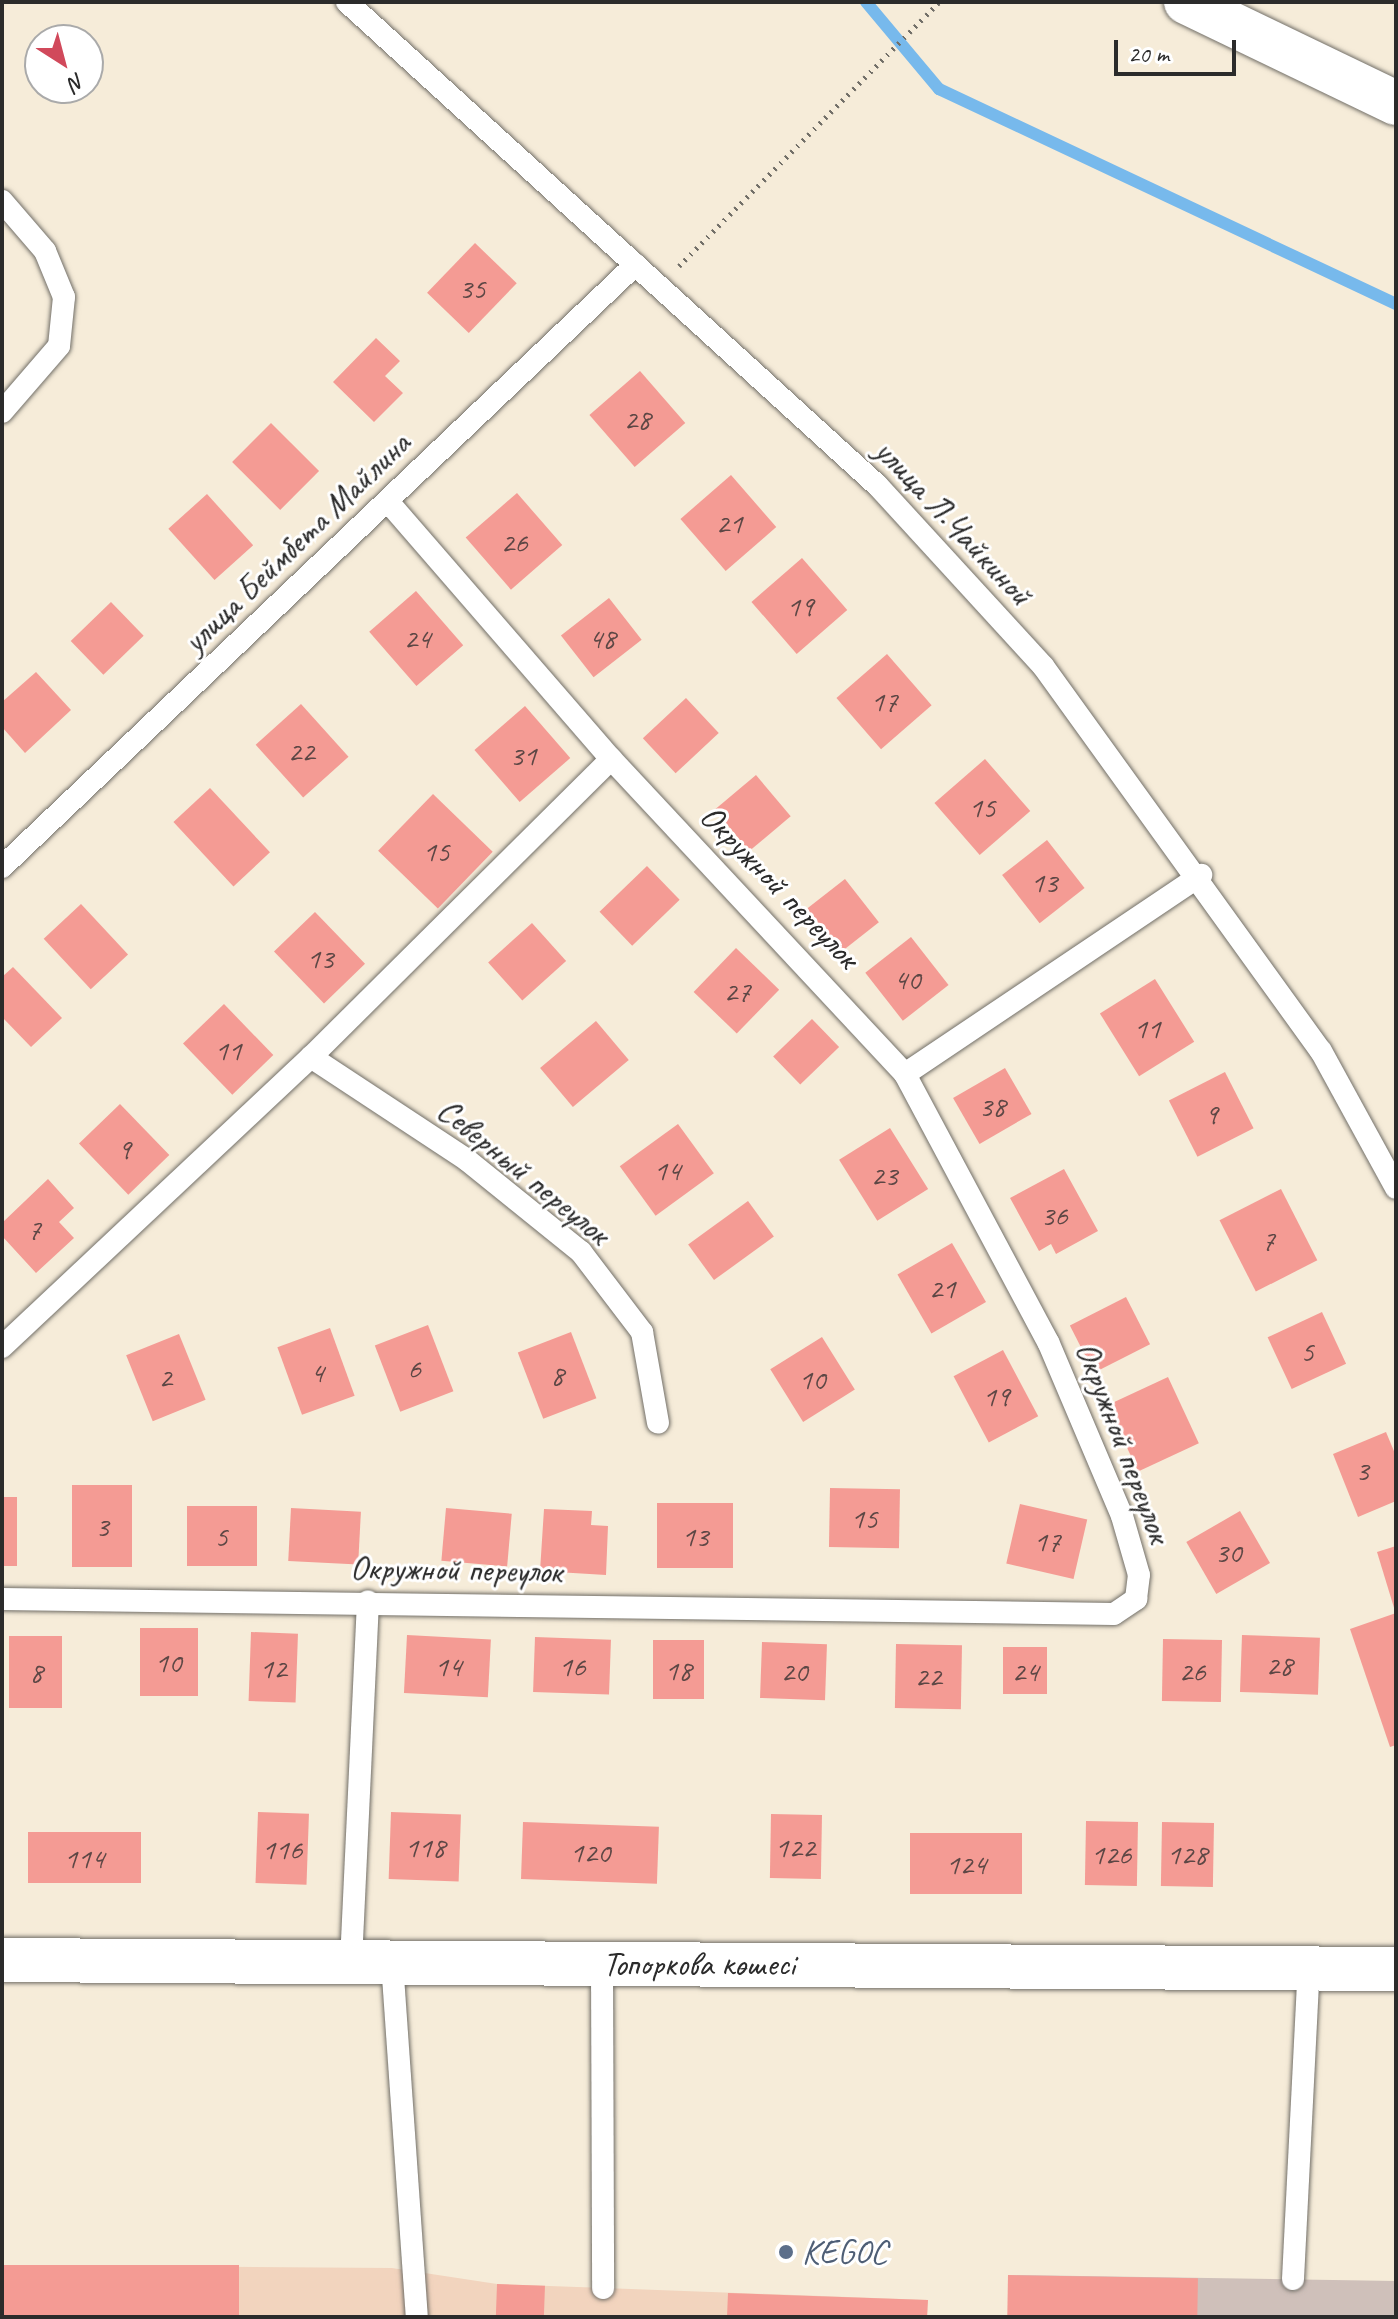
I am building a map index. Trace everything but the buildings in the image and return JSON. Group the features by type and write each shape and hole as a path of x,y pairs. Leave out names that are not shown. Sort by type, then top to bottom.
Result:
{"main road":[{"path":"1186,2 1396,103"},
{"name":"Топоркова көшесі","path":"2,1960 1396,1969"}],"lane":[{"name":"улица Л.Чайкиной","path":"347,2 878,486 1043,666 1201,875 1321,1051 1396,1188"},
{"path":"2,201 45,251 64,297 59,346 2,412"},
{"name":"улица Беймбета Майлина","path":"2,867 635,265"},
{"name":"Окружной переулок","path":"2,1599 1127,1609 1139,1575 1122,1516 1048,1342 905,1074 611,759 388,502"},
{"path":"2,1347 311,1057 611,759"},
{"path":"905,1074 1201,875"},
{"name":"Северный переулок","path":"311,1057 467,1160 581,1252 642,1332 658,1423"},
{"path":"368,1601 371,1962 417,2317"},
{"path":"602,1964 603,2288"},
{"path":"1293,2279 1309,1968"}],"path":[{"path":"658,286 939,2"}],"shaded area":[{"path":"2,2265 392,2268 497,2284 928,2300 927,2317 2,2317"},
{"path":"1008,2275 1396,2281 1396,2317 1008,2317"}],"waterway":[{"path":"866,2 939,89 1396,304"}],"place":[{"name":"KEGOC","path":"786,2252"}]}
